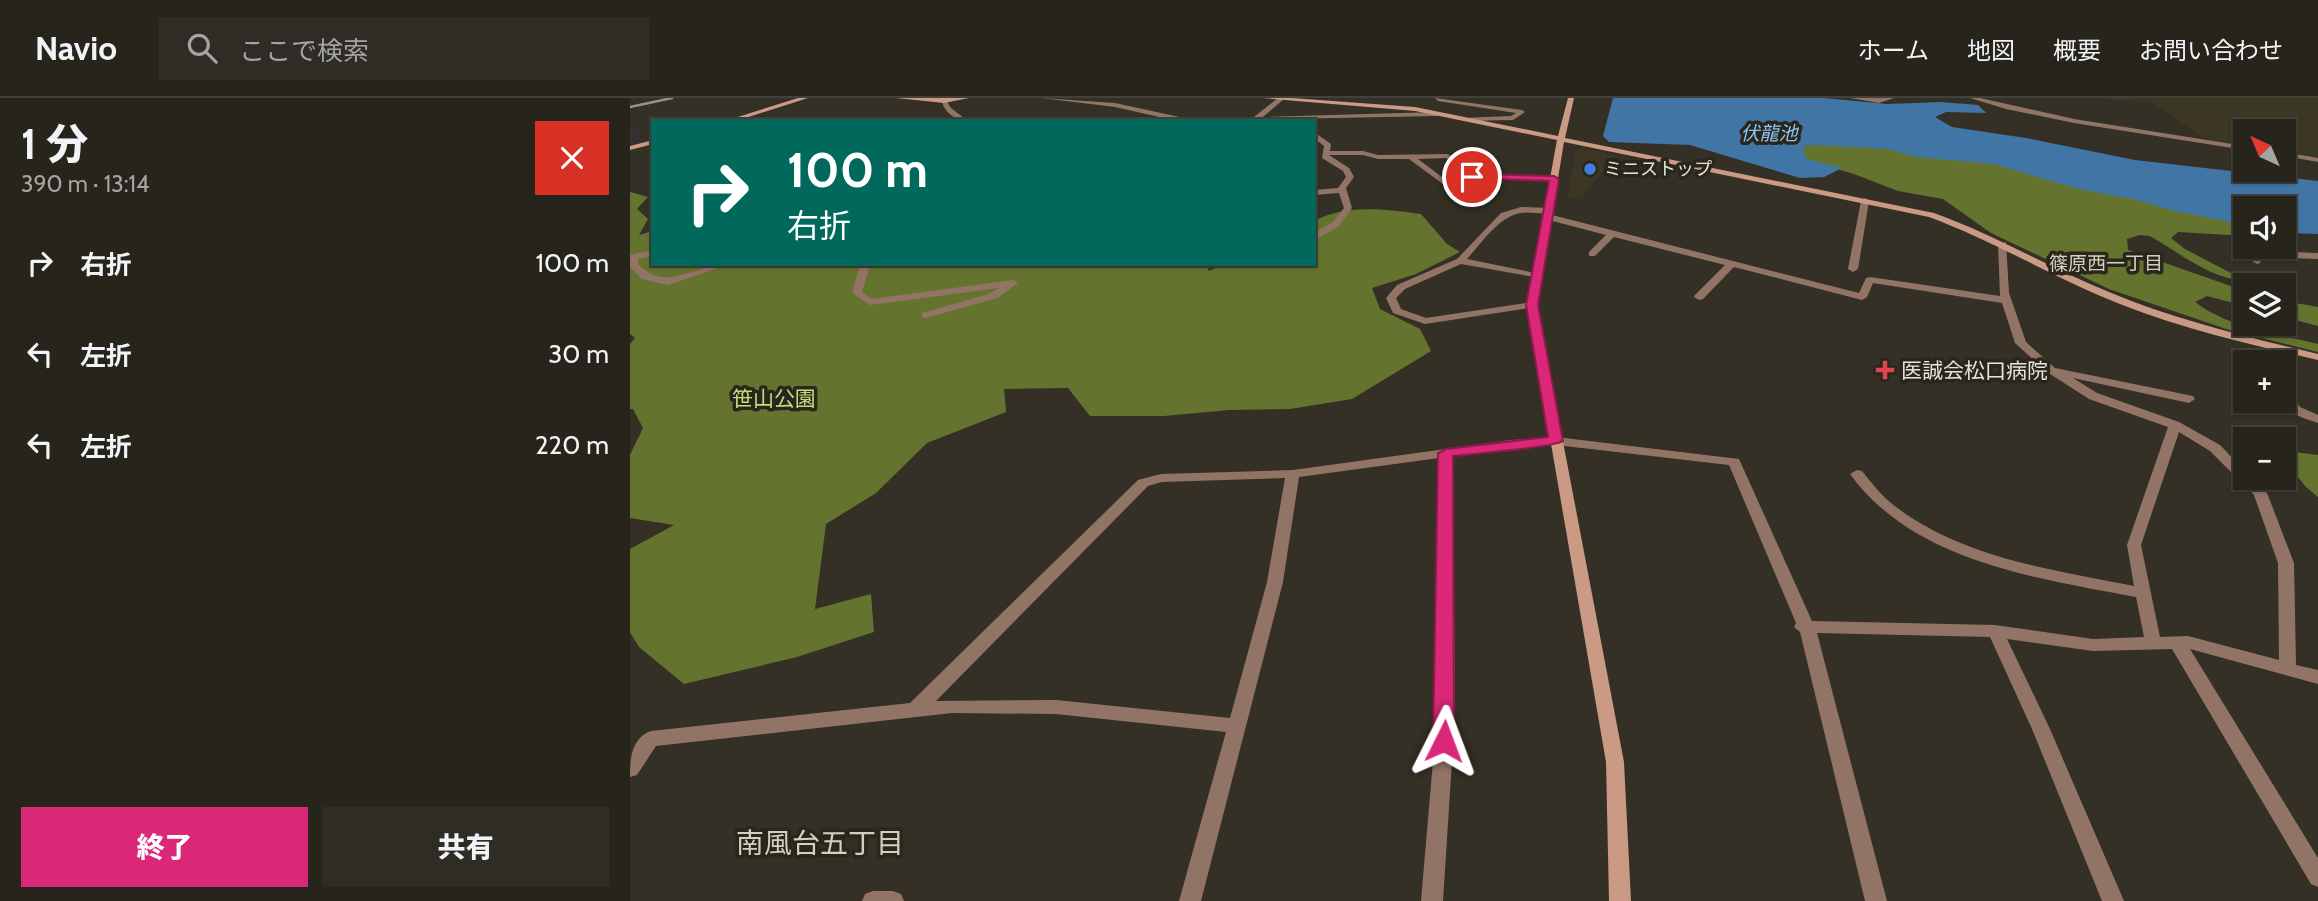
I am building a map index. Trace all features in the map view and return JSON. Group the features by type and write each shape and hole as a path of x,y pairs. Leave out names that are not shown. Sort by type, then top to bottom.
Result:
{"street":[{"path":"735,119 805,98"},
{"path":"899,98 944,101 966,98"},
{"path":"1044,98 1115,105 1180,119"},
{"path":"1265,98 1415,109 1931,215 2003,244 2132,304 2238,339 2318,357"},
{"path":"1415,109 1439,98 1522,112 1513,118 1462,119"},
{"path":"1571,98 1561,139 1532,305 1615,762 1620,901"},
{"path":"1853,98 1879,101 1891,98"},
{"path":"1973,98 1999,106 2233,146"},
{"path":"1992,98 1999,106"},
{"path":"1257,118 1281,99"},
{"path":"944,101 948,109 962,119"},
{"path":"1306,119 1437,114"},
{"path":"1234,119 1268,119"},
{"path":"1316,136 1328,146 1328,159 1346,170 1350,177 1343,190 1348,208 1336,224 1316,236"},
{"path":"630,148 651,143"},
{"path":"1326,153 1448,156 1472,177 1554,179"},
{"path":"1411,157 1447,185"},
{"path":"2296,157 2315,161"},
{"path":"1316,192 1343,190"},
{"path":"1853,269 1864,201"},
{"path":"1532,305 1425,321 1403,315 1391,302 1391,294 1460,261 1504,215 1521,210 1548,214 1862,297 1870,280 2006,300"},
{"path":"1592,254 1612,233"},
{"path":"2003,244 2006,300 2021,343 2051,370 2093,396 2175,425 2215,448 2260,493 2286,563 2288,669"},
{"path":"651,253 631,257 633,265 645,277 668,282 719,266"},
{"path":"2257,261 2256,258 2269,254 2318,256"},
{"path":"1460,261 1537,276"},
{"path":"1699,297 1732,264"},
{"path":"862,266 857,293 870,302 1013,283 993,296 926,315"},
{"path":"2051,370 2189,398"},
{"path":"2296,410 2318,419"},
{"path":"2154,643 2134,545 2175,425"},
{"path":"915,710 1143,483 1161,478 1293,474 1511,444 1556,441 1734,462 1805,627 1876,901"},
{"path":"1432,901 1446,714 1446,453"},
{"path":"1190,901 1275,582 1293,474"},
{"path":"1857,474 1887,506 1910,522 1977,553 2061,576 2144,593"},
{"path":"1805,627 1995,631 2093,645 2188,642 2318,677"},
{"path":"1995,631 2041,729 2113,901"},
{"path":"2176,642 2318,877"},
{"path":"630,769 651,739 952,706 1056,707 1238,726"},
{"path":"873,901 893,901"}],"shaded area":[{"path":"2084,98 2318,98 2318,157 2296,153 2296,119 2233,119 2233,143 2206,139 2151,102"},
{"path":"1583,148 1615,155 1581,199 1568,197 1575,151"}],"green space":[{"path":"1809,143 1866,145 1992,161 2233,220 2233,235 2178,232 2171,238 2185,249 2233,274 2233,279 2208,270 2150,236 2140,235 2127,239 2128,250 2233,287 2233,303 2207,296 2195,302 2233,322 2233,331 2109,289 1991,233 1943,199 1898,191 1854,174 1805,160 1798,146"},
{"name":"笹山公園","path":"630,192 648,197 637,209 648,219 639,235 651,232 651,266 1209,266 1208,271 1220,266 1316,266 1316,220 1339,212 1366,209 1421,214 1447,244 1460,252 1416,274 1372,288 1380,309 1420,329 1431,351 1352,399 1290,409 1229,410 1164,416 1090,416 1068,388 1004,389 1006,412 927,443 876,493 826,524 815,609 871,594 874,632 797,657 684,684 639,647 630,632 630,549 674,525 630,518 630,455 643,428 633,409 630,409 630,344 635,338 630,334"},
{"path":"2296,303 2318,307 2318,326 2296,320"},
{"path":"2253,336 2283,336 2318,344 2318,352"},
{"path":"2296,452 2318,455 2318,497 2296,475"}],"water":[{"name":"伏龍池","path":"1613,98 1824,98 1887,104 1941,102 1978,105 1986,113 1946,112 1935,117 1952,127 2026,138 2135,160 2233,171 2233,182 2296,182 2296,178 2318,181 2318,234 2296,233 2296,196 2233,196 2233,223 2078,189 1994,164 1916,157 1888,149 1813,145 1802,147 1807,159 1842,168 1824,177 1800,178 1690,145 1609,142 1603,136"}],"railway":[{"path":"630,107 672,98"}],"place":[{"name":"ミニストップ","path":"1590,169"},
{"name":"医誠会松口病院","path":"1885,370"}],"district":[{"name":"篠原西一丁目","path":"2106,263"},
{"name":"南風台五丁目","path":"820,843"}],"route":[{"path":"1444,741 1446,453 1556,441 1532,305 1554,179 1472,177"}]}
